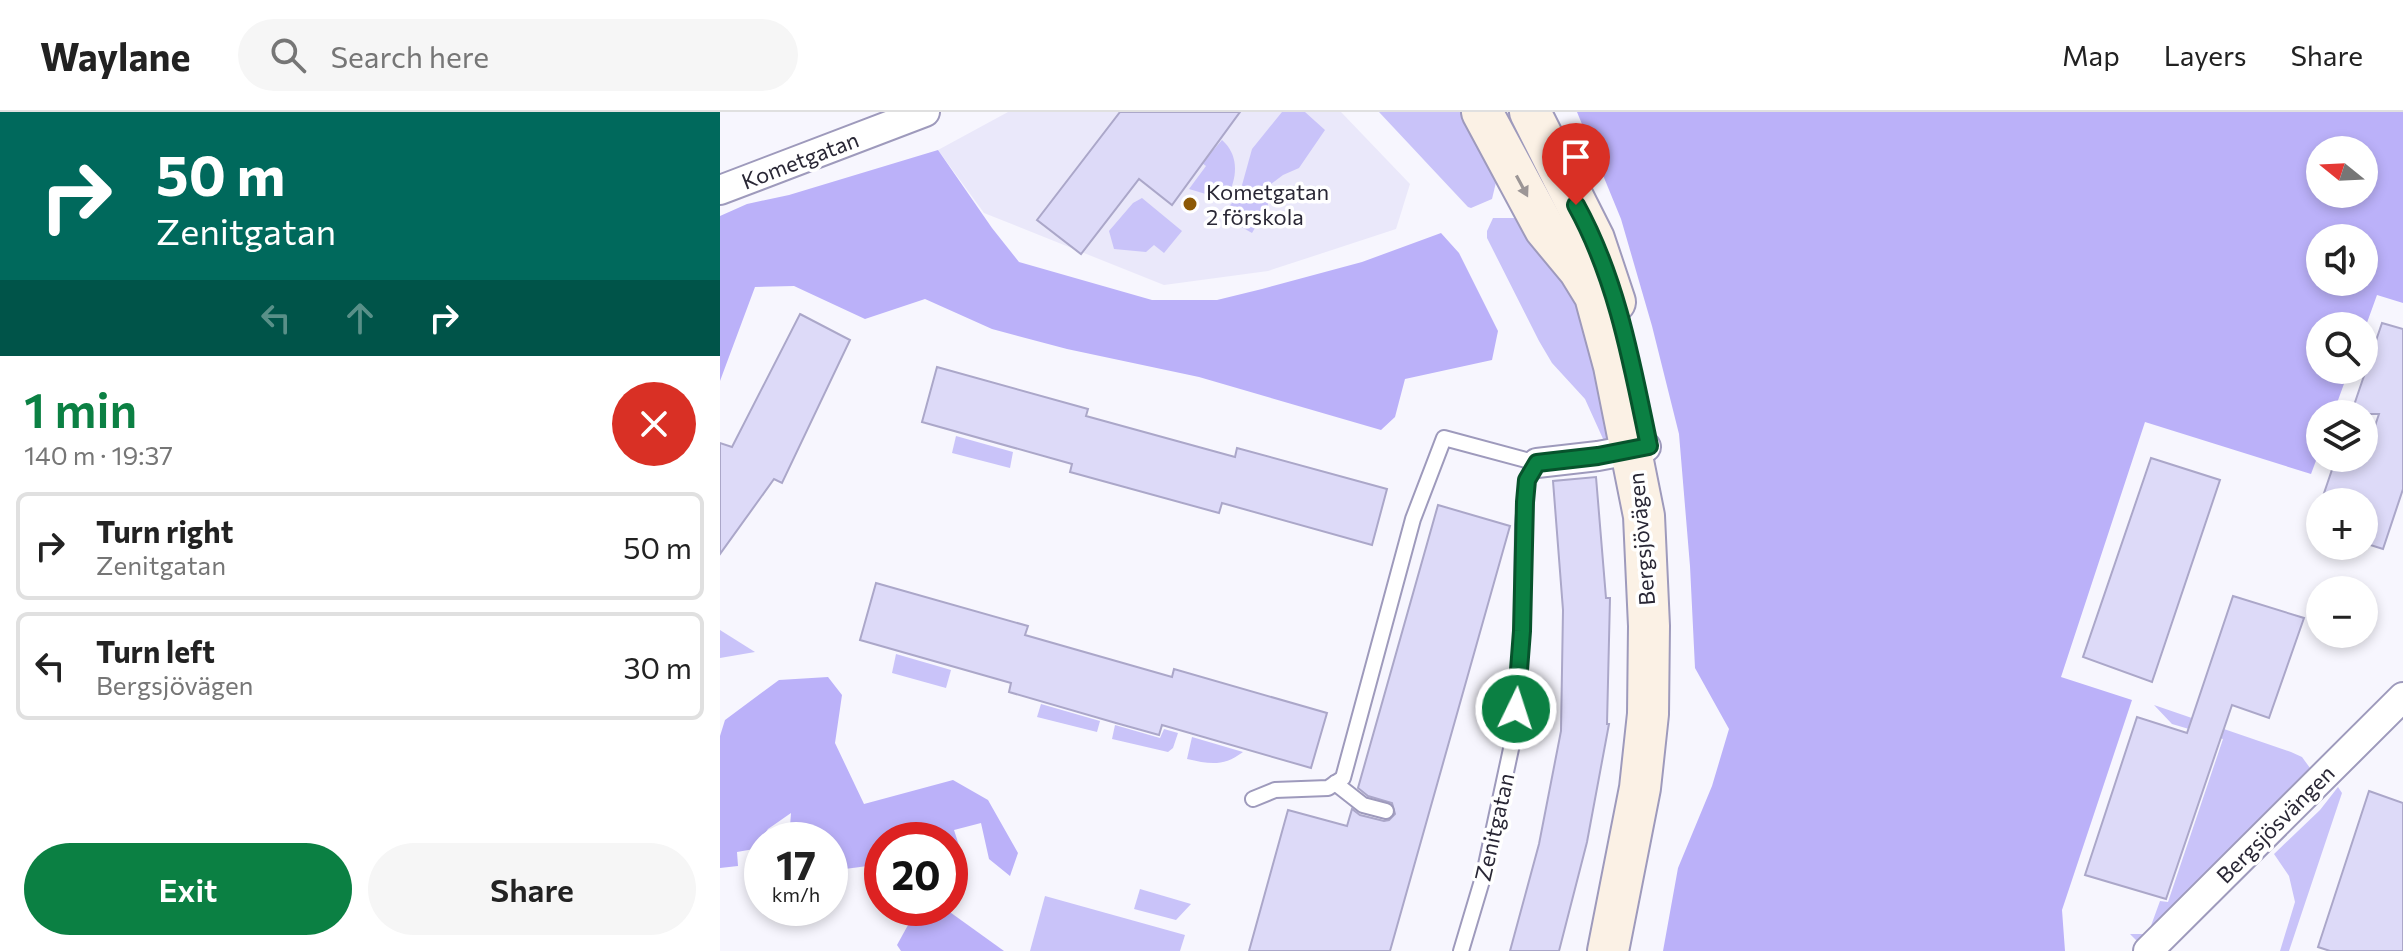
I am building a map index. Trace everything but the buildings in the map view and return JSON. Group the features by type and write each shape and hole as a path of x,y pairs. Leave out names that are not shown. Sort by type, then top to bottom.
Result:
{"street":[{"name":"Kometgatan","path":"720,190 925,112"},
{"name":"Bergsjövägen","path":"1482,112 1545,229 1579,270 1595,296 1640,448 1666,626 1664,718 1656,816 1631,951"},
{"name":"Bergsjövägen","path":"1530,112 1606,269 1631,357 1640,448 1649,626 1648,714 1640,788 1608,951"},
{"path":"1537,463 1640,448"},
{"name":"Bergsjösvängen","path":"2148,951 2403,697"}],"lane":[{"path":"1253,799 1275,790 1328,788 1343,778 1413,519 1444,438 1537,463"},
{"name":"Zenitgatan","path":"1461,951 1484,874 1514,735 1522,631 1524,510 1527,480 1537,463"},
{"path":"1335,783 1363,805 1386,811"}],"shaded area":[{"name":"Kometgatan 2 förskola","path":"1008,112 1341,112 1410,184 1396,229 1268,271 1164,285 984,213 938,150"},
{"path":"1282,112 1305,112 1325,130 1299,168 1267,187 1268,206 1252,233 1224,217 1228,207 1239,196 1252,149"},
{"path":"1379,112 1468,112 1498,174 1492,199 1468,207"},
{"path":"1577,112 2403,112 2403,303 2378,295 2378,224 2306,224 2306,296 2377,296 2371,312 2306,312 2306,384 2344,384 2338,400 2306,400 2306,472 2311,474 2145,422 2061,677 2132,700 2062,910 2065,951 1663,951 1678,868 1712,786 1729,729 1695,668 1679,434 1621,219"},
{"path":"1222,140 1231,152 1235,165 1229,193 1209,195 1189,189 1206,166 1202,163"},
{"path":"938,150 1019,262 1152,300 1217,300 1362,262 1441,233 1459,253 1498,331 1492,360 1405,379 1395,417 1381,430 1199,377 1067,349 992,329 925,299 865,319 794,286 755,287 720,381 720,216 747,204 789,195"},
{"path":"1142,198 1182,231 1164,253 1154,245 1146,252 1114,249 1109,231 1133,203"},
{"path":"1493,218 1521,218 1579,285 1613,432 1604,441 1585,399 1552,363 1539,341 1487,238"},
{"path":"956,436 1013,452 1010,468 952,453"},
{"path":"720,630 755,652 720,658"},
{"path":"896,654 951,670 946,688 892,673"},
{"path":"828,677 842,695 835,743 864,804 953,780 988,800 1018,853 1010,876 989,859 981,823 968,826 968,822 864,822 864,866 848,869 848,822 790,822 791,813 778,822 744,822 744,851 737,852 738,866 720,868 720,736 725,720 779,680"},
{"path":"1041,704 1100,721 1097,732 1037,717"},
{"path":"2154,705 2291,752 2302,757 2310,768 2140,944 2130,934 2148,934 2160,901 2168,902 2223,739 2172,724"},
{"path":"1115,725 1160,738 1164,729 1178,733 1173,748 1168,752 1112,739"},
{"path":"1192,737 1243,752 1216,763 1187,759"},
{"path":"2338,787 2342,793 2289,951 2280,951 2295,902 2289,876 2274,854 2320,810"},
{"path":"1140,889 1191,904 1176,920 1134,909"},
{"path":"1045,896 1185,935 1180,951 1030,951"},
{"path":"968,925 1004,951 901,951 897,945 907,926"}],"place":[{"name":"Kometgatan 2 förskola","path":"1190,204"}],"route":[{"path":"1516,709 1527,480 1537,463 1649,446 1631,357 1606,269 1576,205"}]}
